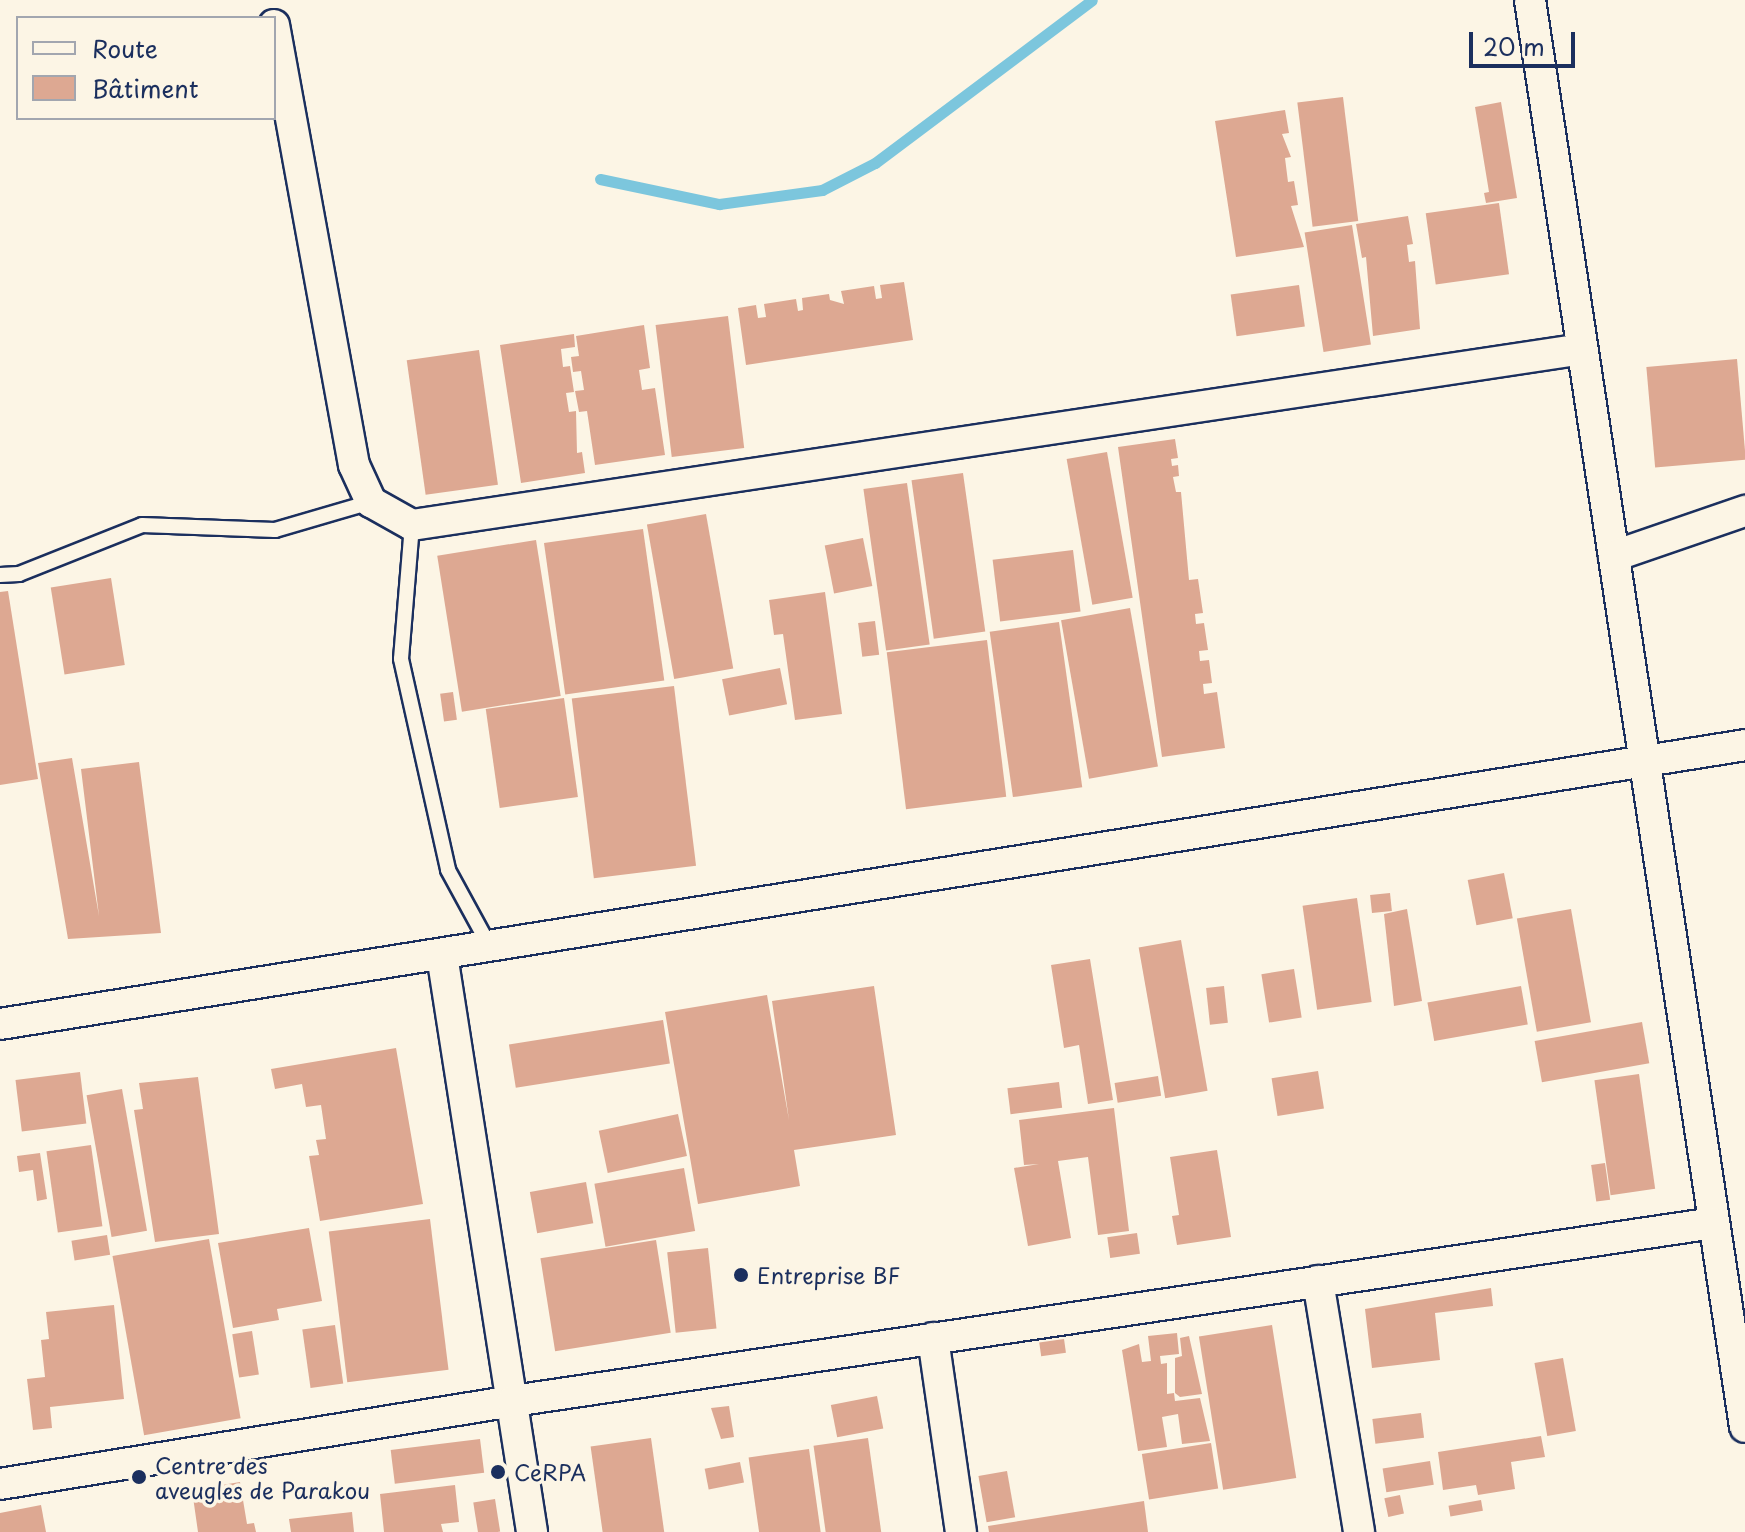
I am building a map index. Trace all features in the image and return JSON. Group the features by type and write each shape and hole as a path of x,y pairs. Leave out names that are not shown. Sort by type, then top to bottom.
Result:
{"street":[{"path":"1530,0 1745,1427"},
{"path":"276,36 354,465 371,502 412,525 1582,349"},
{"path":"1614,556 1745,511"},
{"path":"0,1024 1745,745"},
{"path":"442,955 532,1532"},
{"path":"0,1484 513,1401 1714,1223"},
{"path":"1318,1281 1359,1532"},
{"path":"933,1338 961,1532"}],"lane":[{"path":"0,575 19,574 142,525 275,530 371,502"},
{"path":"412,525 401,659 448,870 490,947"}],"building":[{"path":"1343,97 1358,221 1313,227 1297,103"},
{"path":"1501,102 1517,198 1486,203 1484,193 1489,192 1475,107"},
{"path":"1285,110 1289,133 1282,134 1291,157 1285,158 1288,182 1294,181 1298,205 1291,206 1304,247 1236,257 1215,121"},
{"path":"1499,203 1509,274 1436,285 1426,213"},
{"path":"1408,216 1413,244 1407,245 1409,262 1415,261 1420,329 1373,336 1366,257 1362,258 1356,224"},
{"path":"1352,225 1371,345 1324,352 1305,233"},
{"path":"904,282 913,340 746,365 738,308 756,305 758,318 766,317 764,304 796,299 798,311 803,310 802,298 829,294 830,300 844,304 841,291 874,286 876,299 882,298 880,285"},
{"path":"1299,285 1305,327 1237,336 1231,295"},
{"path":"728,316 744,448 672,457 656,325"},
{"path":"644,325 650,368 639,370 642,390 655,388 665,455 595,465 587,411 579,412 575,391 584,390 581,371 573,372 571,357 579,356 576,336"},
{"path":"574,334 575,347 561,349 563,367 570,366 574,392 566,393 569,412 576,411 577,453 582,452 585,473 521,483 500,345"},
{"path":"479,350 498,485 426,495 407,360"},
{"path":"1737,359 1745,460 1655,468 1646,367"},
{"path":"1175,439 1178,458 1171,459 1172,466 1178,465 1179,476 1173,477 1176,492 1181,492 1189,580 1198,579 1203,613 1195,614 1196,624 1204,623 1208,650 1199,651 1200,661 1209,660 1212,683 1203,684 1204,694 1217,692 1225,748 1162,757 1118,447"},
{"path":"1107,452 1133,598 1092,605 1067,459"},
{"path":"963,473 985,631 934,639 912,480"},
{"path":"907,483 930,644 886,651 863,489"},
{"path":"706,514 733,669 674,679 647,524"},
{"path":"643,529 664,681 565,694 544,543"},
{"path":"863,538 872,586 834,594 825,545"},
{"path":"536,540 561,696 462,712 437,556"},
{"path":"1073,550 1081,612 1000,621 993,560"},
{"path":"111,578 125,665 65,674 51,588"},
{"path":"8,591 38,779 0,785 0,592"},
{"path":"825,592 842,714 795,720 783,634 774,635 769,600"},
{"path":"1130,608 1158,767 1089,779 1061,620"},
{"path":"875,621 879,655 862,657 858,623"},
{"path":"1059,622 1082,787 1013,797 990,632"},
{"path":"987,640 1006,797 906,809 887,652"},
{"path":"780,668 787,704 729,716 722,679"},
{"path":"674,686 696,866 594,878 572,699"},
{"path":"453,692 457,720 444,722 440,694"},
{"path":"564,698 578,797 500,808 486,709"},
{"path":"72,758 99,916 81,769 139,762 161,933 68,939 38,763"},
{"path":"1504,873 1513,918 1476,925 1468,880"},
{"path":"1390,893 1392,911 1372,913 1370,895"},
{"path":"1357,898 1372,1002 1317,1010 1303,906"},
{"path":"1407,909 1422,1001 1394,1006 1384,914"},
{"path":"1571,909 1591,1022 1537,1032 1517,919"},
{"path":"1181,940 1208,1091 1165,1098 1139,947"},
{"path":"1090,959 1113,1100 1088,1104 1079,1045 1064,1048 1051,965"},
{"path":"1294,969 1302,1017 1269,1023 1261,974"},
{"path":"874,986 896,1135 794,1150 800,1186 698,1204 665,1012 767,995 789,1120 772,1001"},
{"path":"1224,986 1228,1023 1210,1025 1206,988"},
{"path":"1521,986 1528,1024 1434,1041 1427,1002"},
{"path":"663,1020 670,1063 516,1088 509,1044"},
{"path":"1642,1022 1649,1063 1542,1082 1535,1041"},
{"path":"396,1048 423,1204 320,1221 309,1156 319,1155 316,1140 326,1139 321,1105 306,1107 302,1084 275,1089 271,1069"},
{"path":"1318,1071 1324,1109 1278,1116 1272,1078"},
{"path":"80,1072 86,1124 22,1132 15,1080"},
{"path":"1639,1074 1655,1189 1611,1195 1594,1080"},
{"path":"1158,1076 1161,1096 1118,1103 1115,1083"},
{"path":"198,1077 219,1234 155,1242 134,1110 143,1109 139,1083"},
{"path":"1059,1082 1062,1108 1011,1114 1007,1088"},
{"path":"122,1089 147,1231 112,1237 87,1095"},
{"path":"1114,1108 1129,1231 1098,1235 1088,1157 1058,1161 1071,1238 1028,1246 1014,1168 1039,1164 1024,1165 1019,1120"},
{"path":"678,1114 687,1156 608,1173 599,1131"},
{"path":"91,1145 102,1226 58,1232 46,1151"},
{"path":"1217,1150 1231,1237 1177,1245 1172,1216 1179,1215 1170,1157"},
{"path":"40,1153 47,1199 37,1201 33,1170 19,1172 17,1156"},
{"path":"1605,1163 1610,1200 1596,1202 1591,1165"},
{"path":"684,1168 695,1231 605,1247 594,1184"},
{"path":"586,1182 593,1223 537,1233 530,1192"},
{"path":"430,1219 449,1370 347,1382 329,1231"},
{"path":"309,1228 322,1301 277,1309 279,1320 233,1328 218,1243"},
{"path":"1137,1233 1140,1254 1110,1258 1107,1237"},
{"path":"107,1235 110,1255 75,1260 71,1241"},
{"path":"209,1239 241,1418 144,1435 112,1256"},
{"path":"656,1240 671,1333 555,1351 540,1258"},
{"path":"708,1248 716,1329 676,1333 667,1252"},
{"path":"1491,1288 1493,1306 1435,1313 1440,1360 1372,1368 1365,1309"},
{"path":"114,1305 124,1399 50,1407 52,1428 33,1430 27,1379 45,1377 41,1340 49,1339 46,1312"},
{"path":"335,1325 343,1383 311,1388 302,1330"},
{"path":"1272,1325 1296,1478 1223,1490 1199,1337"},
{"path":"252,1331 259,1374 239,1378 232,1334"},
{"path":"1177,1333 1179,1354 1160,1356 1161,1364 1167,1363 1167,1394 1174,1393 1175,1401 1200,1398 1210,1441 1182,1444 1178,1414 1162,1417 1167,1447 1138,1451 1122,1350 1139,1344 1142,1362 1151,1361 1148,1336"},
{"path":"1189,1336 1202,1394 1180,1397 1175,1393 1175,1358 1182,1356 1180,1338"},
{"path":"1064,1339 1066,1353 1041,1356 1039,1342"},
{"path":"1563,1358 1576,1431 1547,1436 1534,1363"},
{"path":"877,1396 883,1428 837,1437 831,1405"},
{"path":"729,1406 734,1437 721,1439 711,1408"},
{"path":"1421,1413 1424,1438 1375,1444 1372,1419"},
{"path":"1541,1436 1545,1457 1511,1462 1515,1489 1478,1495 1476,1485 1443,1490 1438,1452"},
{"path":"651,1438 664,1532 603,1532 591,1446"},
{"path":"868,1438 881,1532 826,1532 814,1446"},
{"path":"480,1439 484,1473 395,1484 391,1450"},
{"path":"1211,1443 1218,1488 1149,1499 1142,1454"},
{"path":"809,1449 821,1532 759,1532 749,1457"},
{"path":"1430,1461 1434,1485 1386,1492 1383,1469"},
{"path":"740,1462 744,1483 709,1489 705,1469"},
{"path":"1007,1471 1015,1517 987,1522 978,1476"},
{"path":"240,1482 247,1524 254,1523 256,1532 198,1532 192,1490"},
{"path":"455,1485 459,1522 441,1524 443,1532 384,1532 380,1494"},
{"path":"1400,1495 1404,1514 1388,1517 1384,1498"},
{"path":"495,1499 500,1532 478,1532 473,1502"},
{"path":"1481,1500 1483,1511 1450,1517 1449,1506"},
{"path":"1144,1501 1148,1532 989,1532 988,1526"},
{"path":"41,1505 46,1532 0,1532 0,1513"},
{"path":"352,1512 354,1532 291,1532 289,1519"}],"waterway":[{"path":"600,179 719,204 822,190 875,163 1092,0"}],"place":[{"name":"Entreprise BF","path":"741,1275"},
{"name":"CeRPA","path":"498,1472"},
{"name":"Centre des aveugles de Parakou","path":"139,1477"}]}
